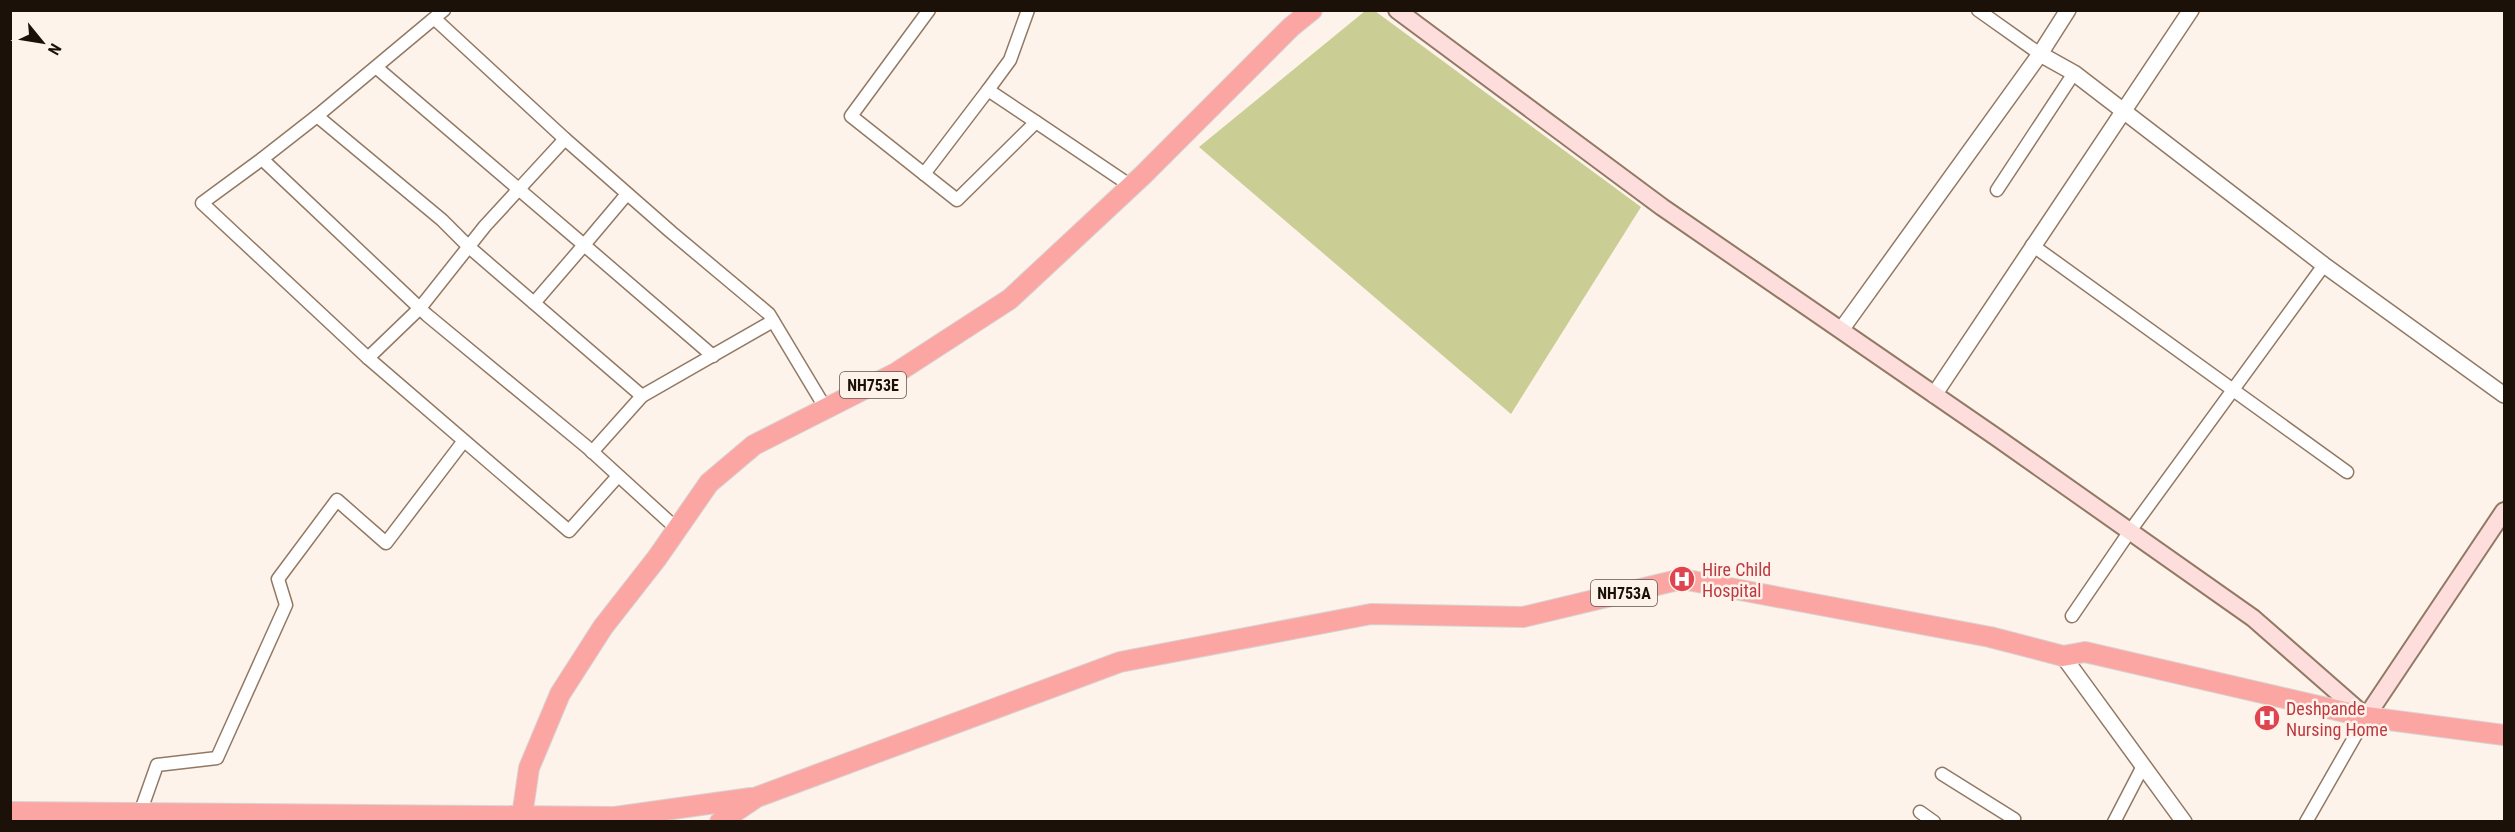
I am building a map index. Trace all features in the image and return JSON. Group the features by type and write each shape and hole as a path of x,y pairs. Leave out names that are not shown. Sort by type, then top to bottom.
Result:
{"highway":[{"name":"NH753E","path":"522,816 529,768 560,694 603,627 677,529 708,483 754,445 896,373 1010,299 1131,186 1302,13"},
{"name":"NH753A","path":"10,812 140,813 261,818 615,817 757,797 1120,662 1371,614 1523,617 1682,579 1990,637 2063,656 2085,652 2366,717 2505,735"},
{"path":"720,822 757,797"}],"main road":[{"path":"1396,10 1662,207 2253,618 2366,717 2505,511"}],"street":[{"path":"929,10 851,116 957,200 1036,122"},
{"path":"924,174 1010,60 1028,10"},
{"path":"1978,10 2040,54 2074,73 2324,265 2505,395"},
{"path":"1841,330 2040,54 2068,10"},
{"path":"1934,394 2032,245 2126,111 2191,10"},
{"path":"618,476 569,531 368,358 202,203 317,116 439,15 566,139 768,314 826,409"},
{"path":"377,68 713,356"},
{"path":"1997,190 2074,73"},
{"path":"988,90 1131,186"},
{"path":"317,116 442,220 468,247 642,396"},
{"path":"368,358 420,308 468,247 566,139"},
{"path":"262,159 420,308 592,452 677,529"},
{"path":"534,303 627,194"},
{"path":"2032,245 2347,472"},
{"path":"2073,616 2130,531 2324,265"},
{"path":"592,452 642,396 773,321"},
{"path":"140,813 157,765 217,758 286,605 279,579 337,500 386,543 463,442"},
{"path":"2063,656 2184,822"},
{"path":"2306,822 2366,717"},
{"path":"2114,822 2143,766"},
{"path":"1942,774 2014,819 2013,822"},
{"path":"1920,812 1934,822"}],"green space":[{"path":"1365,11 1375,11 1641,207 1511,414 1199,147"}],"place":[{"name":"Hire Child Hospital","path":"1682,579"},
{"name":"Deshpande Nursing Home","path":"2267,718"}]}
